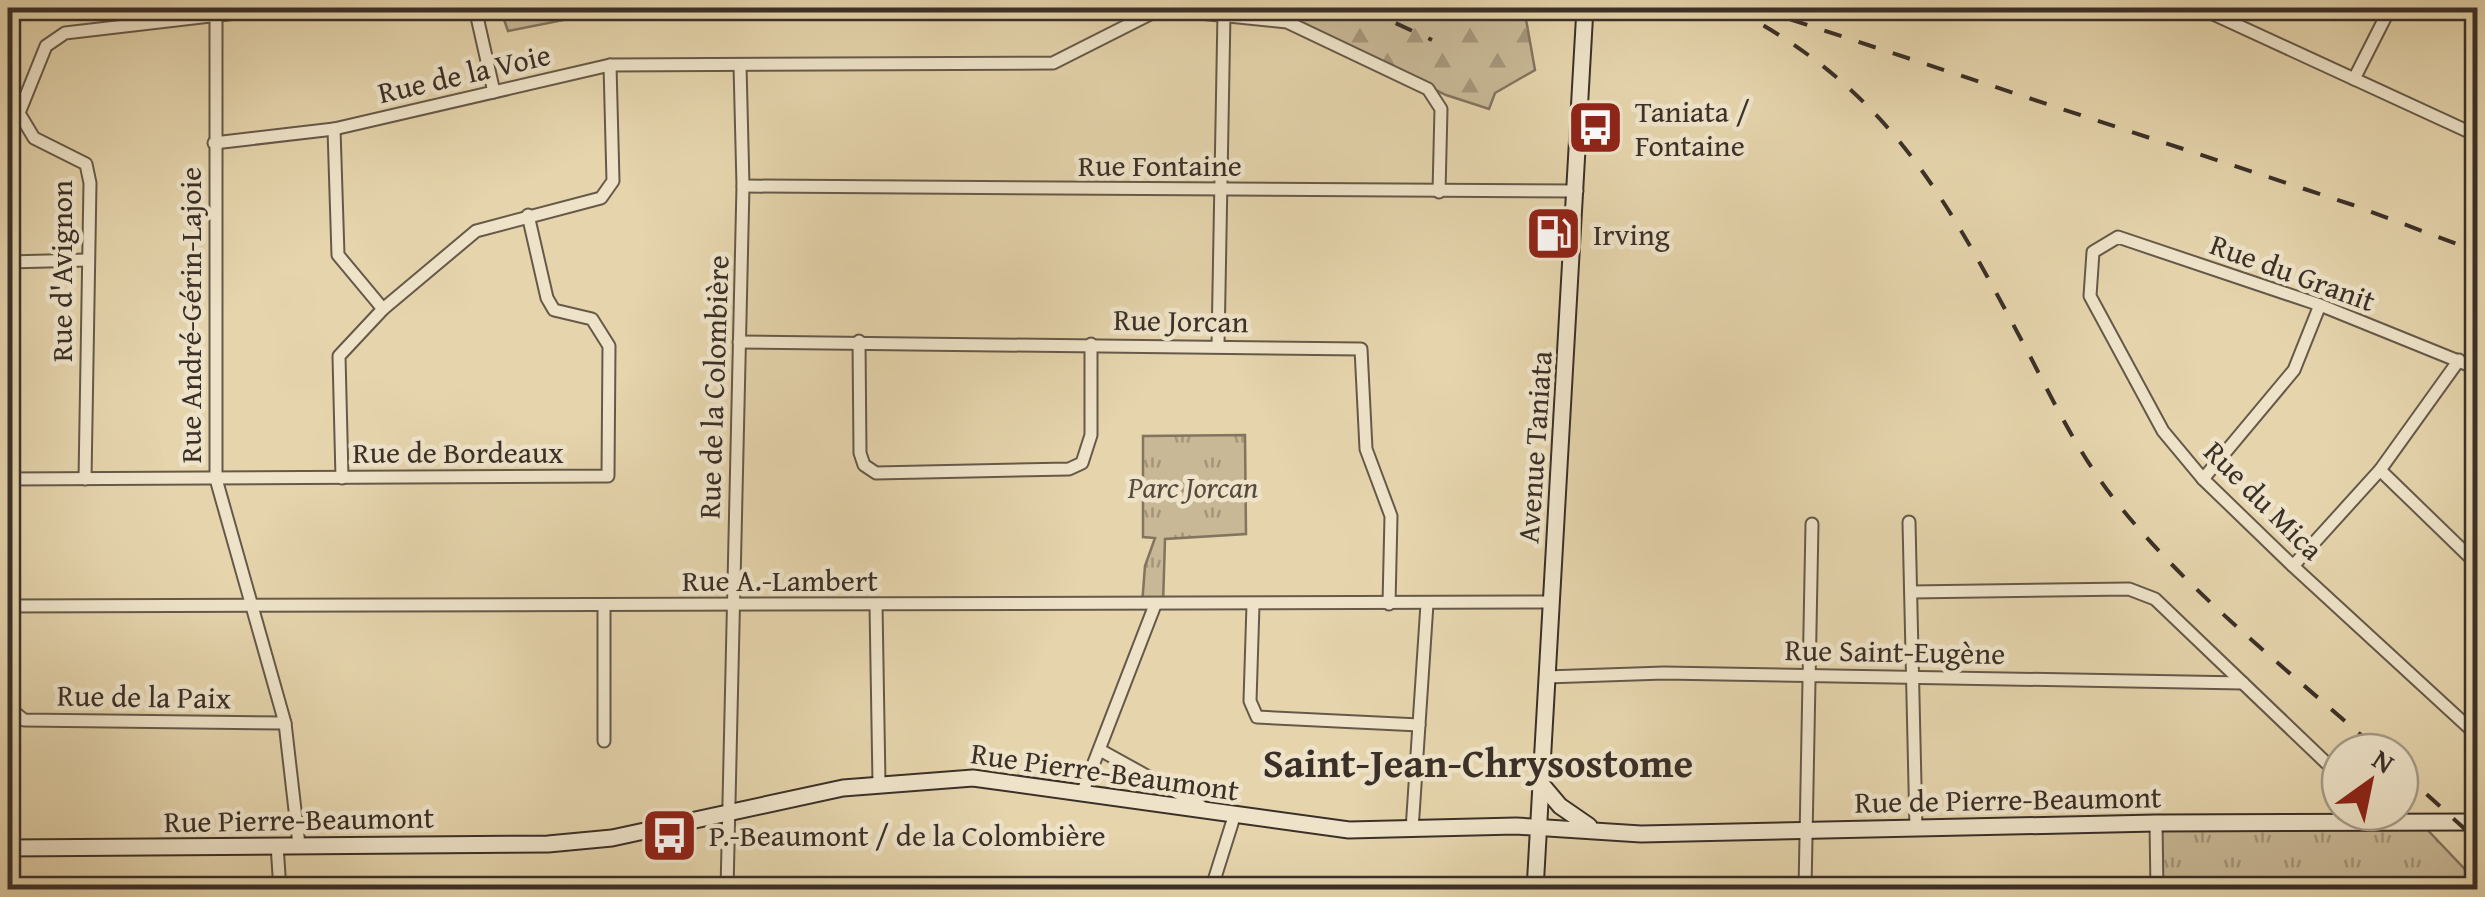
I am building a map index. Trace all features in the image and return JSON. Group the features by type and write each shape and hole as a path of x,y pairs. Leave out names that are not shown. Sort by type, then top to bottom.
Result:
{"main road":[{"name":"Avenue Taniata","path":"1536,890 1585,8"},
{"name":"Rue Pierre-Beaumont","path":"8,848 548,844 612,838 879,782 973,778 1350,830 1541,828"},
{"path":"1544,787 1578,822 1593,828"},
{"name":"Rue de Pierre-Beaumont","path":"1541,828 1593,828 1641,834 2320,819"},
{"name":"Rue de Pierre-Beaumont","path":"2420,819 2478,822"}],"street":[{"name":"Rue d'Avignon","path":"85,479 90,183 86,164 34,138 19,113 46,46 65,33 279,8"},
{"path":"475,8 494,92"},
{"path":"2200,8 2478,136"},
{"path":"2354,79 2390,8"},
{"name":"Rue de la Voie","path":"214,143 334,129 610,65 1053,64 1160,9 1287,22 1428,89 1441,109 1438,192"},
{"path":"1218,345 1224,13"},
{"name":"Rue André-Gérin-Lajoie","path":"216,15 216,478 285,723 298,845"},
{"path":"342,478 339,356 383,309 476,231 528,214 601,198 612,181 610,65"},
{"name":"Rue de la Colombière","path":"727,890 743,186 740,65"},
{"path":"334,129 338,255 383,309"},
{"name":"Rue Fontaine","path":"743,186 1577,191"},
{"name":"Rue de Bordeaux","path":"8,479 608,476 609,346 592,319 554,310 547,298 528,214"},
{"name":"Rue du Granit","path":"2093,252 2118,237 2320,305 2478,368"},
{"name":"Rue du Mica","path":"2093,252 2090,296 2163,431 2203,478 2293,566 2478,736"},
{"path":"8,262 87,260"},
{"path":"2203,478 2294,370 2320,305"},
{"path":"859,341 860,453 864,465 876,473 1068,469 1082,463 1091,435 1090,344"},
{"name":"Rue Jorcan","path":"739,342 1361,349 1366,449 1391,516 1389,604"},
{"path":"2293,566 2380,470 2459,360"},
{"path":"2380,470 2478,565"},
{"path":"1909,522 1916,828"},
{"path":"1805,890 1812,524"},
{"path":"1910,592 2129,588 2155,599 2320,757"},
{"name":"Rue A.-Lambert","path":"8,606 1552,602"},
{"path":"1083,792 1156,604"},
{"path":"1253,604 1250,702 1258,717 1419,726"},
{"path":"1412,830 1427,604"},
{"path":"604,605 604,741"},
{"path":"876,605 879,782"},
{"name":"Rue Saint-Eugène","path":"1546,677 1808,674 2243,683"},
{"name":"Rue de la Paix","path":"8,707 24,720 285,723"},
{"path":"1100,750 1213,813"},
{"path":"1210,890 1234,816"},
{"path":"2156,823 2157,890"},
{"path":"276,845 280,890"}],"green space":[{"path":"500,8 771,8 691,16 619,9 508,31"},
{"path":"1271,8 1524,8 1535,70 1495,93 1489,109 1446,95"},
{"name":"Parc Jorcan","path":"1245,435 1246,534 1165,539 1163,605 1142,605 1145,566 1155,538 1143,537 1143,436"},
{"path":"2320,822 2320,832 2420,832 2420,822 2477,882 2477,889 2157,889 2156,823"}],"railway":[{"path":"1363,8 1432,40"},
{"path":"1732,8 1788,41 1836,76 1876,115 1943,202 2068,428 2111,495 2140,531 2205,597 2357,732"},
{"path":"1756,8 2353,205 2478,252"},
{"path":"2420,788 2478,841"}],"place":[{"name":"Taniata / Fontaine","path":"1596,128"},
{"name":"Irving","path":"1554,234"},
{"name":"P.-Beaumont / de la Colombière","path":"670,835"}],"district":[{"name":"Saint-Jean-Chrysostome","path":"1478,762"}]}
